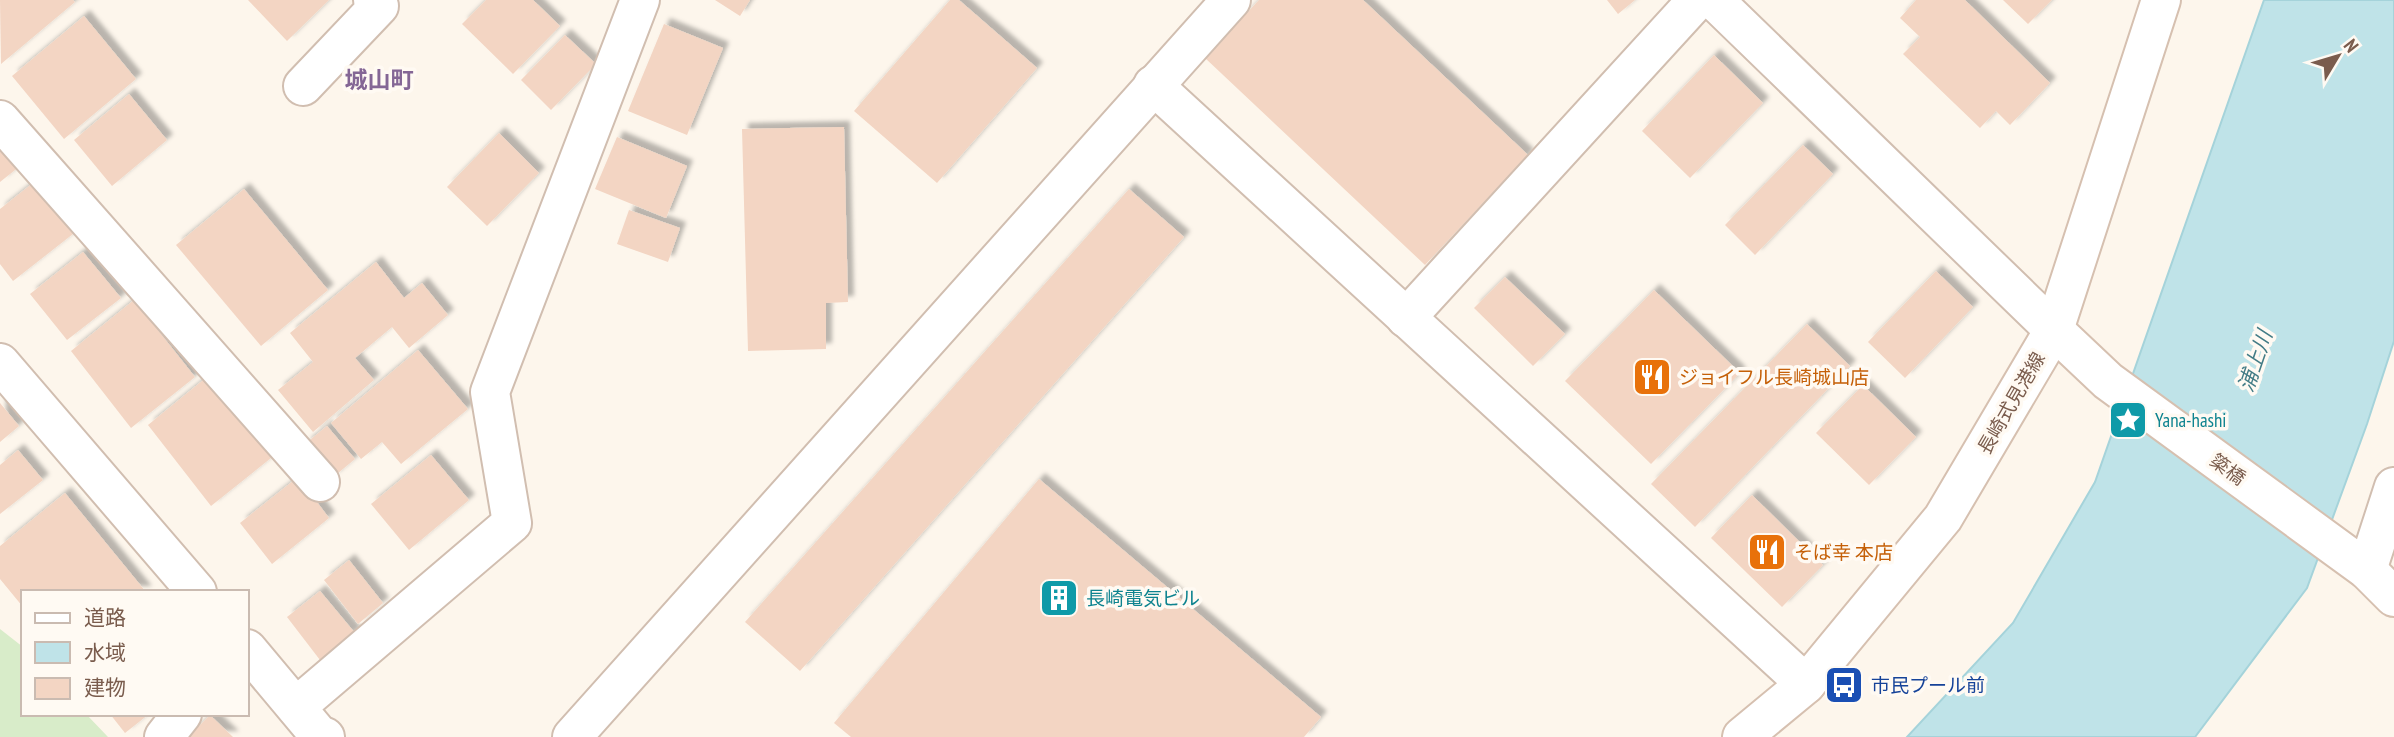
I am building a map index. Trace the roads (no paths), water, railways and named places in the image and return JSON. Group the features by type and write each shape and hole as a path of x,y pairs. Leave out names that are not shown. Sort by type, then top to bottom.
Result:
{"street":[{"path":"303,86 379,6 373,0"},
{"path":"296,707 512,523 490,392 640,0"},
{"path":"572,737 1231,0"},
{"path":"1406,318 1697,0"},
{"name":"簗橋","path":"1714,0 2108,382 2357,563 2394,597"},
{"name":"長崎式見港線","path":"1742,737 1806,684 1944,519 2054,330 2161,0"},
{"path":"1153,85 1806,684"},
{"path":"0,120 320,482"},
{"path":"0,363 195,590"},
{"path":"2357,563 2394,487"},
{"path":"248,650 319,735 325,737"},
{"path":"164,737 180,716"}],"water":[{"name":"浦上川","path":"2264,0 2394,0 2394,341 2367,424 2307,588 2195,737 1907,737 2013,623 2095,482"}],"place":[{"name":"ジョイフル長崎城山店","path":"1652,377"},
{"name":"Yana-hashi","path":"2128,420"},
{"name":"そば幸 本店","path":"1767,552"},
{"name":"長崎電気ビル","path":"1059,598"},
{"name":"市民プール前","path":"1844,685"}],"district":[{"name":"城山町","path":"379,79"}]}
